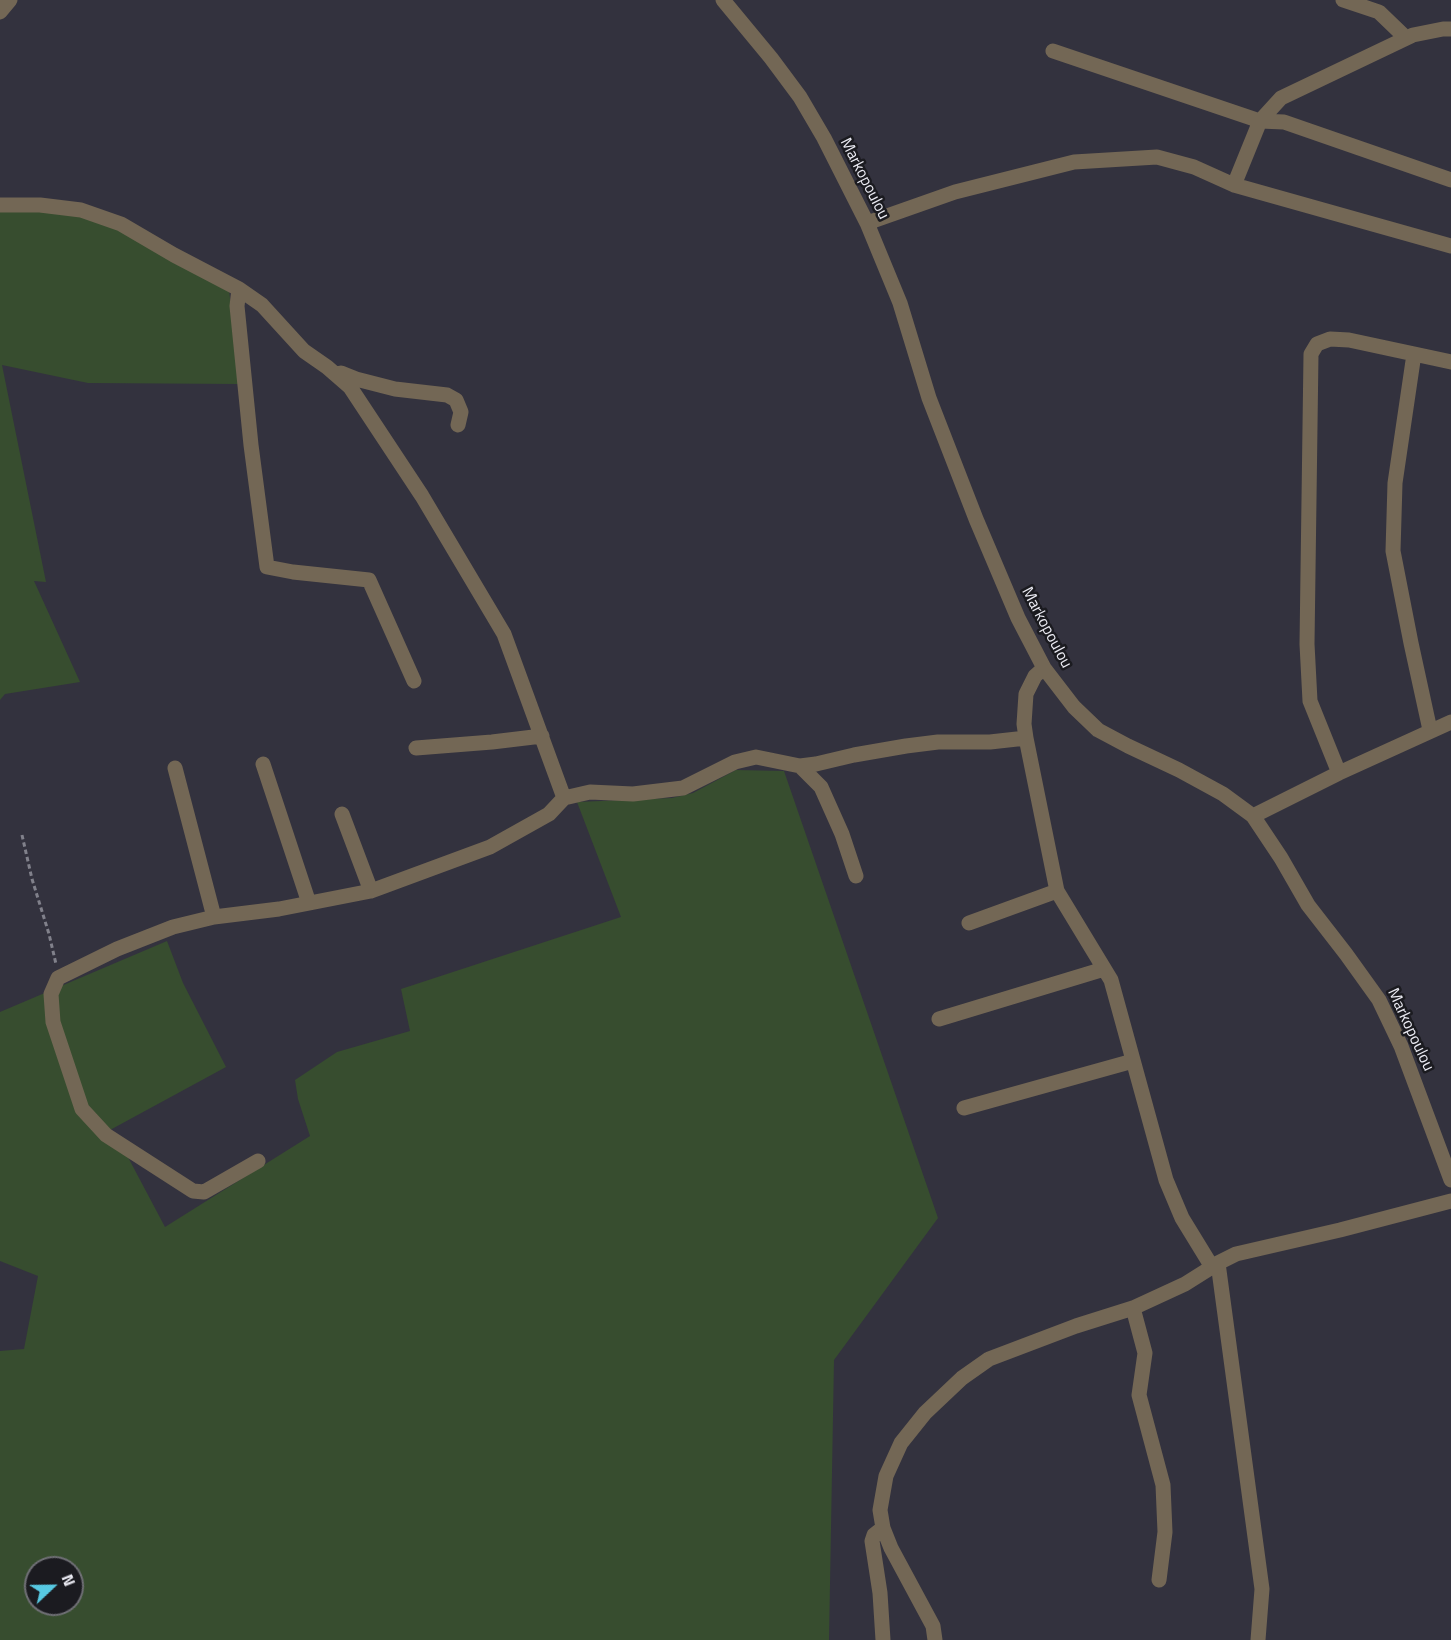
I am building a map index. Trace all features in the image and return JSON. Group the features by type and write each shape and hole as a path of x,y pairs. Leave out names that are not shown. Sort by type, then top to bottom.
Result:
{"street":[{"path":"0,12 10,0"},
{"name":"Markopoulou","path":"723,0 800,97 824,138 867,223 900,303 929,398 972,508 1018,618 1044,668 1074,707 1098,730 1214,789 1253,816 1308,905 1379,1000 1401,1046 1450,1172"},
{"path":"1343,0 1379,12 1406,38"},
{"path":"1234,185 1260,121 1281,98 1413,35 1451,29"},
{"path":"1053,51 1260,121 1284,122 1451,180"},
{"path":"867,223 955,192 1074,162 1157,157 1194,167 1234,185 1451,246"},
{"path":"0,205 40,205 81,210 121,224 239,289 262,305 304,351 350,387 422,496 504,634 564,798"},
{"path":"239,289 238,318 267,567 369,580 414,681"},
{"path":"1339,773 1310,701 1307,644 1311,354 1317,344 1330,339 1349,340 1451,362"},
{"path":"1414,354 1395,483 1393,551 1410,643 1430,730"},
{"path":"327,367 357,379 395,389 447,394 456,400 461,412 458,425"},
{"path":"1044,668 1035,676 1026,694 1024,724 1057,891 1111,980 1166,1180 1182,1218 1215,1265 1262,1589 1258,1640"},
{"path":"1253,816 1339,773 1451,722"},
{"path":"416,748 542,736"},
{"path":"258,1161 204,1192 194,1191 106,1135 82,1109 53,1022 51,994 58,978 117,949 173,927 214,917 279,909 371,891 490,847 549,814 564,798 591,792 633,794 682,788 735,762 756,757 800,766 938,742 990,742 1026,738"},
{"path":"263,764 309,903"},
{"path":"800,766 821,787 842,834 856,876"},
{"path":"175,768 214,917"},
{"path":"342,814 371,891"},
{"path":"969,923 1057,891"},
{"path":"939,1019 1104,969"},
{"path":"964,1108 1133,1061"},
{"path":"936,1640 933,1626 891,1548 883,1528 880,1510 886,1476 901,1443 925,1413 962,1378 989,1359 1076,1326 1133,1308 1185,1284 1236,1254 1451,1201"},
{"path":"1133,1308 1145,1353 1139,1395 1163,1485 1165,1532 1159,1580"},
{"path":"883,1528 874,1535 872,1541 880,1593 883,1640"}],"path":[{"path":"22,835 32,879 49,934 58,978"}],"green space":[{"path":"0,210 39,211 80,216 108,224 229,289 239,384 88,383 2,365 46,582 34,581 80,682 5,694 0,700"},
{"path":"736,770 784,771 938,1218 834,1360 829,1640 0,1640 0,1351 24,1349 38,1276 0,1261 0,1012 167,941 183,983 226,1067 110,1130 121,1144 165,1227 310,1136 298,1099 295,1080 337,1052 410,1031 401,989 621,917 577,802 672,798 693,793"}]}
